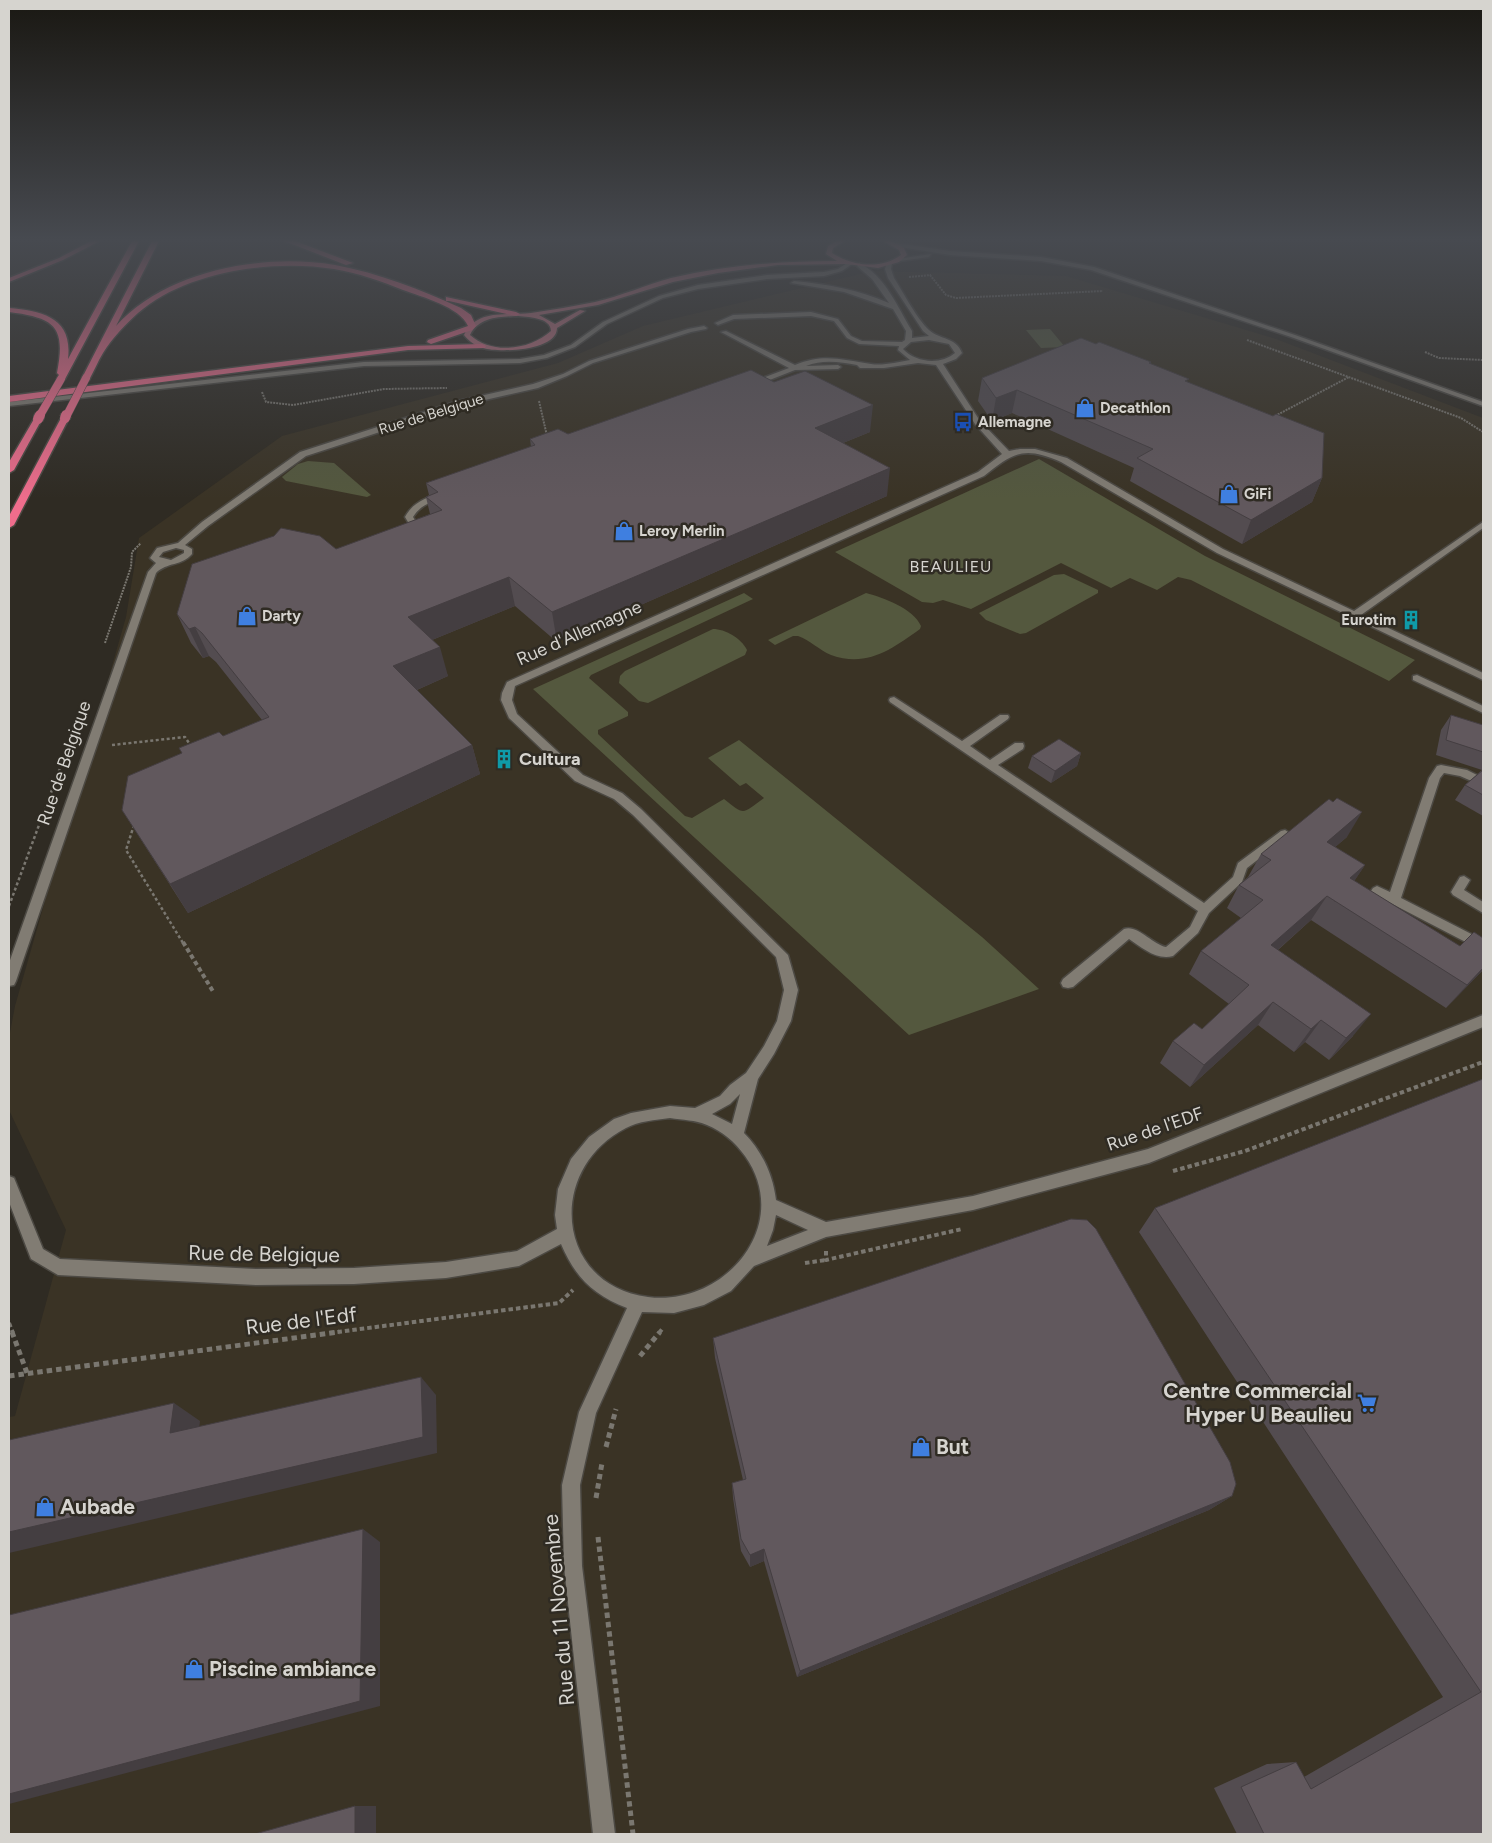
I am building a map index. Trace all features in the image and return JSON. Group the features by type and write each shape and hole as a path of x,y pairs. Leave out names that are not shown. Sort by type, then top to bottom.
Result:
{"highway":[{"path":"57,327 62,332 64,342 61,379"},
{"path":"9,470 89,327"},
{"path":"9,525 112,327"},
{"path":"99,352 122,327"},
{"path":"408,348 439,340 470,327"},
{"path":"9,399 408,348 482,346"}],"main road":[{"path":"470,327 467,335 471,341 482,346 505,349 531,346 549,337 554,332 554,327"}],"street":[{"path":"9,404 364,364 513,362 545,357 573,346 599,327"},
{"name":"Rue de Belgique","path":"180,545 205,524 304,454 461,403 535,386 591,362 690,330 713,331 711,327"},
{"path":"713,331 728,329 728,327"},
{"path":"841,327 849,337 861,343 905,342 922,338 937,338"},
{"path":"906,327 909,331 900,349 902,354 918,361"},
{"path":"763,352 811,361 831,359 884,366 918,361 938,362 952,359 959,353 956,346 937,338 923,327"},
{"path":"1267,327 1483,404"},
{"path":"713,331 795,368 868,365"},
{"path":"740,389 811,361"},
{"path":"938,362 978,422 996,445 1007,454 1032,452 1051,454 1064,460 1220,551 1483,677"},
{"name":"Rue d'Allemagne","path":"736,1135 751,1078 784,1022 790,990 782,955 637,812 618,796 588,784 568,769 513,716 506,704 505,693 511,684 528,675 806,554 981,474 1007,454"},
{"path":"414,525 409,517 418,504 446,494"},
{"path":"1355,615 1483,524"},
{"path":"180,545 188,549 185,557 176,561 162,562 154,558 156,552 166,547 180,545"},
{"name":"Rue de Belgique","path":"9,981 152,572 162,562"},
{"path":"1417,678 1483,710"},
{"path":"894,700 1205,910"},
{"path":"962,746 1004,718"},
{"path":"990,765 1019,746"},
{"path":"1394,899 1435,778 1441,769 1463,773 1483,782"},
{"path":"1068,983 1128,932 1156,950 1168,952 1194,930 1205,910 1238,879 1242,866 1285,834"},
{"path":"1464,880 1457,892 1483,908"},
{"path":"1377,891 1483,946"},
{"name":"Rue de l'EDF","path":"751,1260 826,1230 973,1203 1149,1156 1483,1021"},
{"path":"696,1115 725,1100 735,1089 751,1078"},
{"path":"670,1112 696,1115 717,1123 736,1135 754,1154 765,1177 769,1204 765,1233 751,1260 730,1282 702,1299 670,1306 638,1304 610,1294 588,1277 573,1257 564,1234 562,1208 567,1182 579,1159 597,1139 619,1124 644,1115 670,1112"},
{"name":"Rue de Belgique","path":"9,1183 37,1254 58,1267 256,1278 354,1276 446,1270 519,1258 564,1234"},
{"path":"769,1204 826,1230"},
{"name":"Rue du 11 Novembre","path":"604,1834 573,1566 571,1485 588,1412 638,1304"}],"path":[{"path":"1247,340 1461,418 1474,424 1483,432"},
{"path":"1425,352 1439,358 1483,360"},
{"path":"259,377 266,402 276,406 294,405 385,389 451,387"},
{"path":"1268,420 1350,377"},
{"path":"535,386 548,440"},
{"path":"105,643 131,568 132,552 146,540"},
{"path":"9,906 72,735"},
{"path":"67,749 185,737 195,751"},
{"path":"136,818 126,850 214,993"},
{"path":"803,1263 826,1260"},
{"name":"Rue de l'Edf","path":"9,1376 559,1303 588,1277"},
{"path":"9,1323 27,1373"},
{"path":"639,1358 662,1328 670,1325"},
{"path":"604,1451 619,1401"},
{"path":"595,1505 602,1459"},
{"path":"598,1533 633,1834"}],"shaded area":[{"path":"641,327 1236,327 1276,339 1483,418 1483,1834 9,1834 9,1417 15,1416 66,1230 9,1110 9,1038 15,1006 126,617 139,538 282,436 558,363"}],"green space":[{"path":"1050,329 1065,347 1041,348 1026,330"},
{"path":"1039,459 1205,556 1415,660 1389,681 1191,580 1178,577 1157,590 1130,578 1111,588 1061,563 971,609 943,600 933,603 922,602 835,552"},
{"path":"308,461 334,463 371,495 367,497 286,481 282,477 298,464"},
{"path":"1064,574 1098,590 1098,593 1026,633 1020,634 986,620 979,613 1054,575"},
{"path":"744,593 753,599 591,675 589,678 628,712 628,716 598,730 598,734 685,816 692,818 724,799 736,808 744,811 764,798 746,783 740,786 708,758 739,740 982,937 1039,989 909,1035 533,689"},
{"path":"866,593 905,609 917,620 921,626 920,629 879,654 868,658 856,659 831,655 798,636 793,636 775,645 768,640"},
{"path":"713,629 723,631 737,638 747,650 745,655 648,703 639,701 619,683 620,676 625,671"}],"building":[{"path":"1081,338 1096,344 1099,342 1151,362 1149,363 1189,379 1185,381 1273,416 1276,414 1324,433 1322,478 1251,520 1137,458 1153,449 1017,390 996,398 982,378"},
{"path":"751,370 774,382 805,371 873,405 815,428 890,468 552,612 509,577 408,617 440,647 393,666 472,745 170,884 122,810 128,776 182,753 179,748 219,732 223,736 269,717 202,633 195,627 189,629 177,614 192,564 274,536 281,528 320,536 336,549 442,510 426,497 438,492 426,483 535,445 530,439 558,429 568,434"},
{"path":"1451,715 1483,725 1483,752 1446,740"},
{"path":"1059,739 1081,753 1055,771 1032,756"},
{"path":"1483,770 1483,795 1465,785"},
{"path":"1337,798 1362,812 1327,842 1365,865 1350,878 1460,946 1474,932 1483,938 1483,968 1467,985 1327,896 1271,945 1371,1014 1346,1038 1321,1020 1311,1029 1273,1002 1204,1065 1173,1041 1194,1023 1202,1029 1249,985 1201,951 1263,900 1239,885 1271,860 1261,854 1329,799 1333,802"},
{"name":"Centre Commercial Hyper U Beaulieu","path":"1483,1079 1483,1834 1264,1834 1241,1787 1296,1762 1311,1789 1481,1692 1155,1208"},
{"path":"1071,1219 1087,1220 1096,1229 1230,1462 1236,1484 1232,1496 800,1671 764,1549 750,1555 741,1539 732,1483 746,1479 713,1338"},
{"path":"421,1377 423,1437 9,1532 9,1440 174,1403 170,1433"},
{"name":"Piscine ambiance","path":"363,1529 360,1701 9,1794 9,1615"},
{"path":"355,1806 355,1834 255,1834"}],"place":[{"name":"Decathlon","path":"1085,408"},
{"name":"Allemagne","path":"963,422"},
{"name":"GiFi","path":"1229,494"},
{"name":"Leroy Merlin","path":"624,531"},
{"name":"Darty","path":"247,616"},
{"name":"Eurotim","path":"1411,620"},
{"name":"Cultura","path":"504,759"},
{"name":"Centre Commercial Hyper U Beaulieu","path":"1367,1403"},
{"name":"But","path":"921,1447"},
{"name":"Aubade","path":"45,1507"},
{"name":"Piscine ambiance","path":"194,1669"}],"district":[{"name":"BEAULIEU","path":"951,566"}]}
